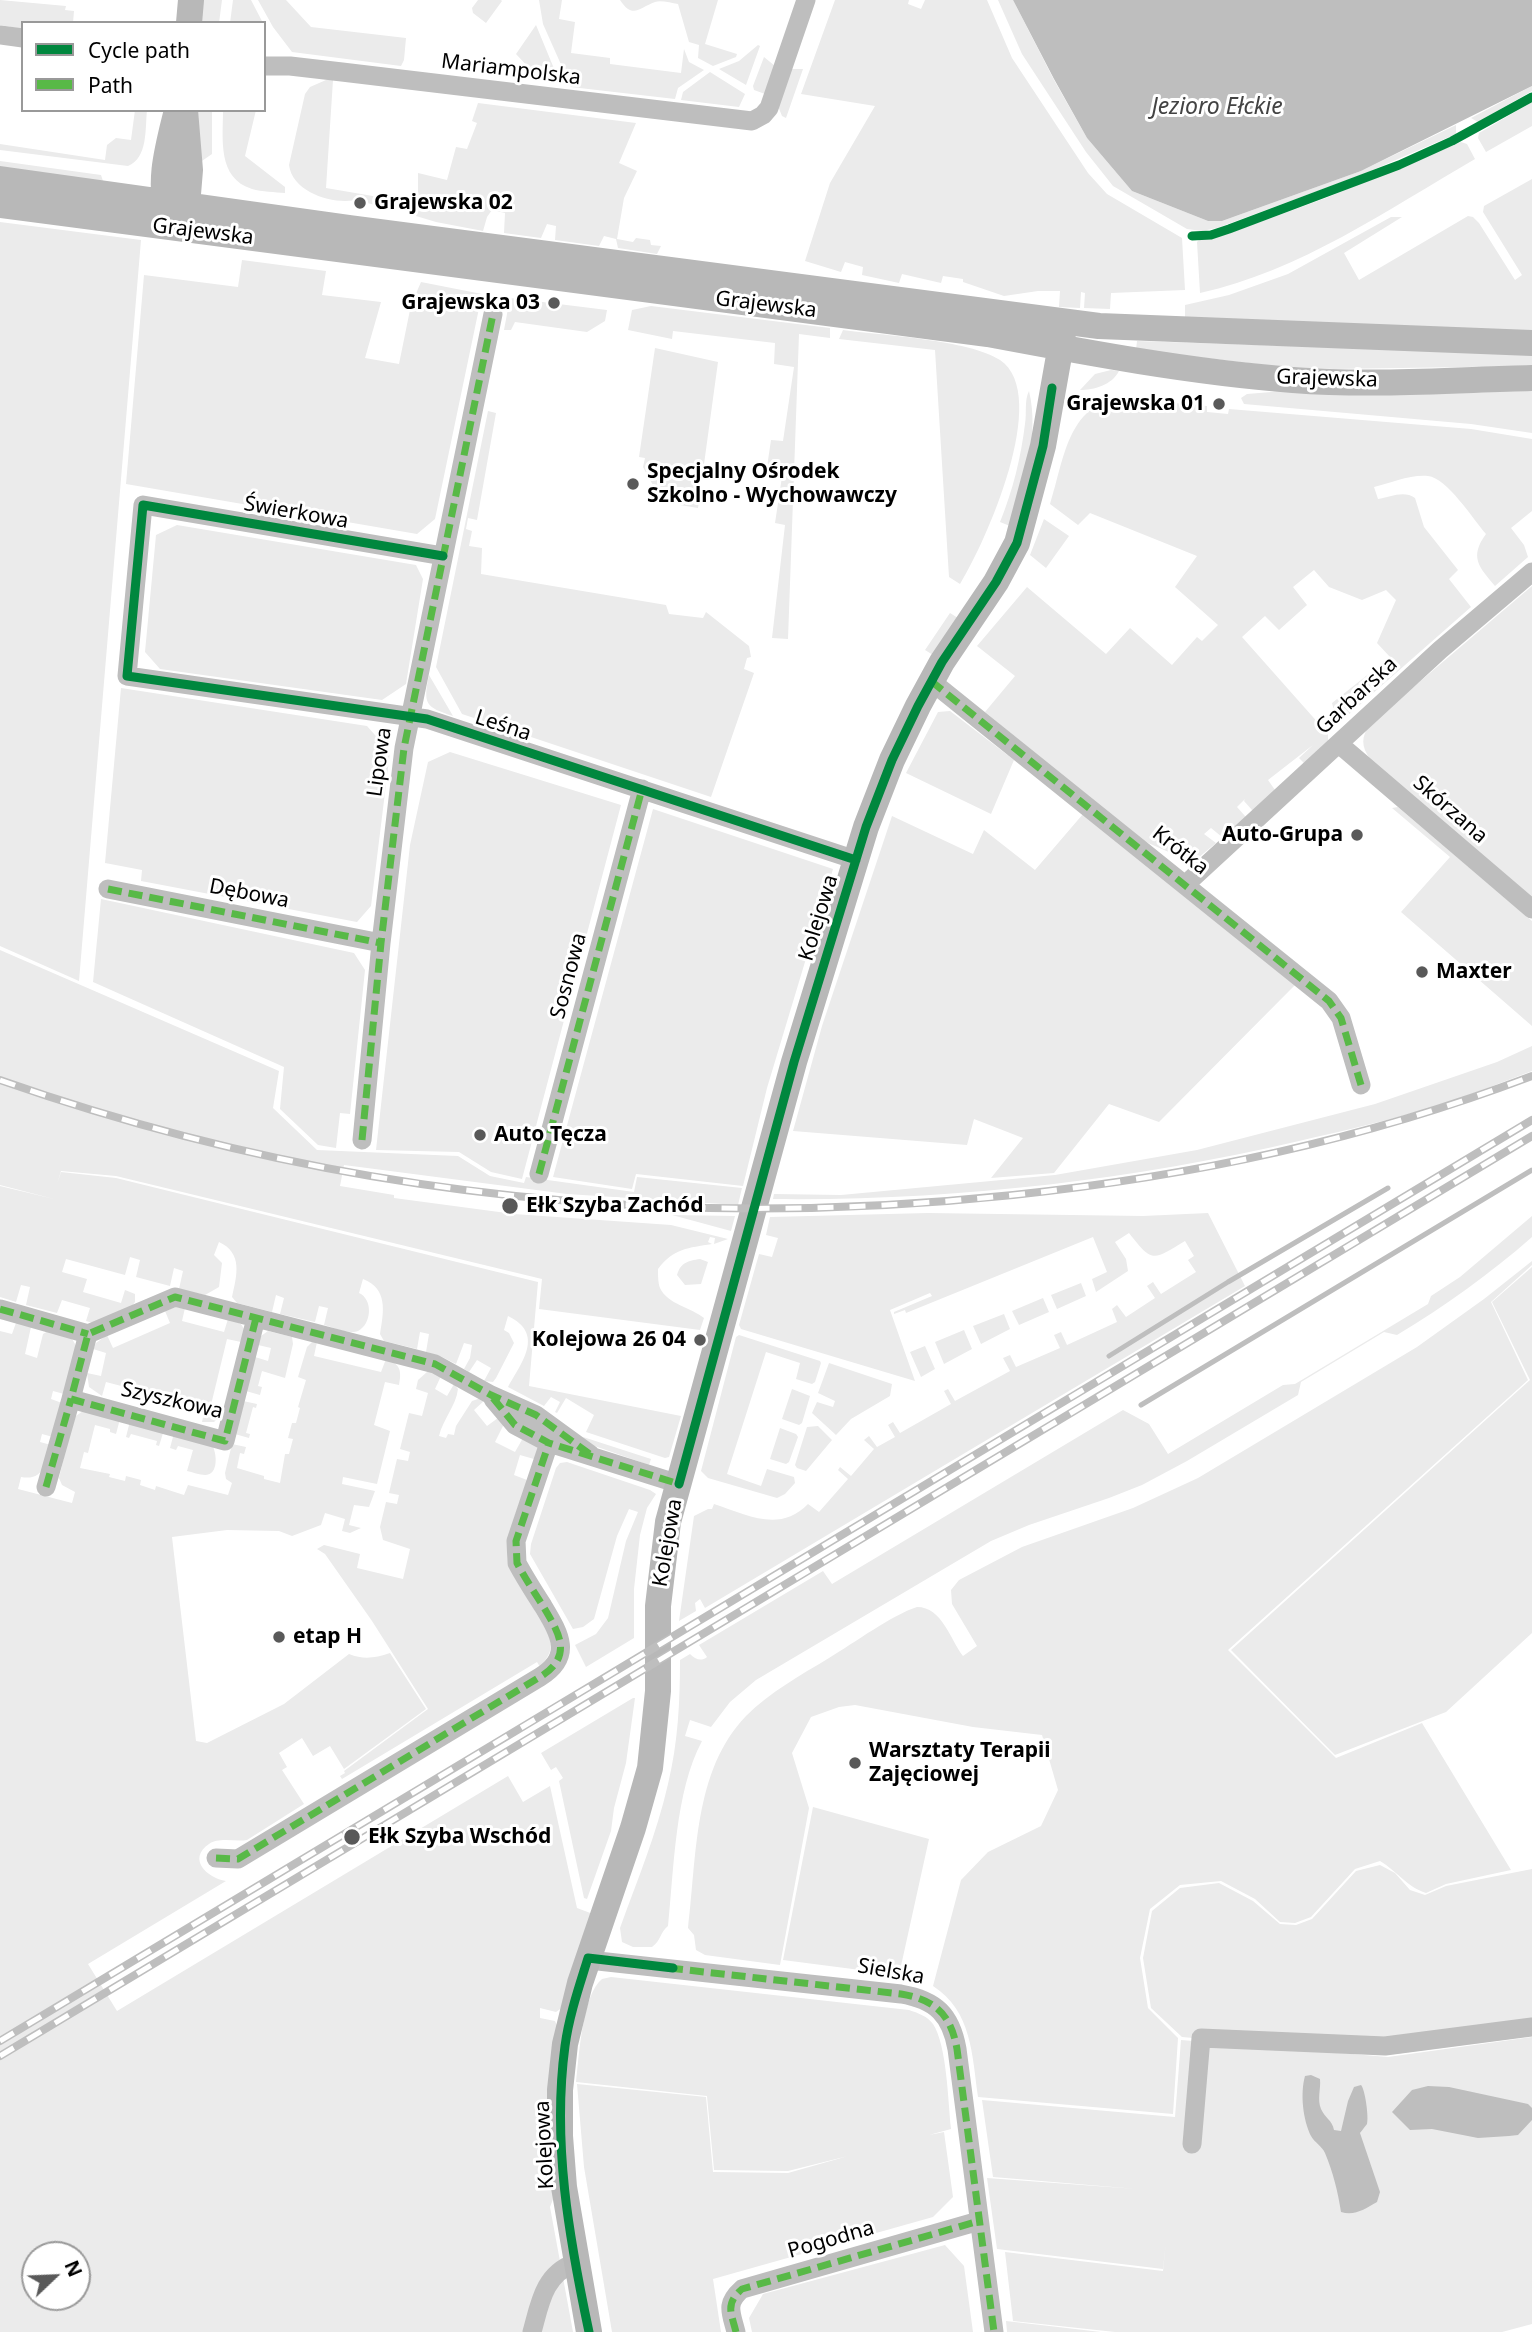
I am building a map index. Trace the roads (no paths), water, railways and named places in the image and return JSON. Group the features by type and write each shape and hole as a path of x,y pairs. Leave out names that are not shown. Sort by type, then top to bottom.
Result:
{"main road":[{"path":"189,21 191,0"},
{"path":"174,212 163,168 177,112"},
{"path":"174,212 190,170 186,112"},
{"name":"Grajewska","path":"0,179 174,212 988,334 1129,360 1293,380 1532,378"},
{"name":"Grajewska","path":"0,205 174,212 1132,328 1532,342"},
{"name":"Kolejowa","path":"589,2332 564,2187 560,2090 570,2020 650,1768 657,1710 658,1605 668,1522 794,1062 856,859 891,760 931,681 996,582 1017,543 1044,446 1065,322"}],"street":[{"name":"Mariampolska","path":"266,66 289,66 752,121 763,115 769,107 806,0"},
{"path":"0,35 21,38"},
{"name":"Lipowa","path":"362,1140 404,748 493,314"},
{"name":"Świerkowa","path":"127,676 143,505 443,556"},
{"name":"Garbarska","path":"1186,884 1440,650 1532,572"},
{"name":"Leśna","path":"127,676 427,719 856,859"},
{"name":"Krótka","path":"931,681 1186,884 1337,1010 1361,1085"},
{"name":"Skórzana","path":"1339,744 1532,909"},
{"name":"Sosnowa","path":"539,1174 642,789"},
{"name":"Dębowa","path":"108,889 381,943"},
{"path":"0,1309 88,1334 175,1297 435,1364 536,1416 592,1455"},
{"name":"Szyszkowa","path":"71,1399 225,1441 256,1318"},
{"path":"47,1487 88,1334"},
{"path":"491,1395 515,1425 549,1443 679,1484"},
{"path":"216,1858 237,1859 554,1667 560,1651 559,1634 520,1569 515,1552 516,1541 549,1443"},
{"name":"Sielska","path":"588,1958 901,1994 931,2003 942,2012 955,2036 993,2332"},
{"name":"Pogodna","path":"736,2332 730,2307 733,2297 742,2289 979,2221"},
{"path":"532,2332 550,2279 564,2267 575,2263"}],"water":[{"name":"Jezioro Ełckie","path":"1013,0 1532,0 1532,86 1361,171 1222,221 1208,221 1132,191 1087,138"},
{"path":"1311,2075 1320,2079 1320,2105 1334,2130 1341,2131 1354,2087 1361,2085 1366,2103 1367,2124 1360,2133 1380,2192 1377,2202 1360,2211 1341,2212 1328,2160 1308,2130 1303,2091 1305,2076"},
{"path":"1428,2086 1449,2087 1528,2104 1532,2108 1532,2120 1518,2135 1509,2136 1478,2138 1432,2129 1410,2130 1392,2112 1412,2090"}],"waterway":[{"path":"1141,1405 1532,1170"},
{"path":"1109,1356 1388,1188"},
{"path":"1192,2144 1201,2038 1385,2046 1532,2027"}],"railway":[{"path":"0,1080 124,1119 248,1152 374,1176 500,1194 627,1205 755,1208 884,1205 1013,1195 1212,1166 1341,1137 1469,1099 1532,1076"},
{"path":"0,2041 1532,1120"},
{"path":"0,2056 1532,1136"}],"place":[{"name":"Grajewska 02","path":"360,203"},
{"name":"Grajewska 03","path":"554,303"},
{"name":"Grajewska 01","path":"1219,404"},
{"name":"Specjalny Ośrodek Szkolno - Wychowawczy","path":"633,484"},
{"name":"Auto-Grupa","path":"1357,835"},
{"name":"Maxter","path":"1422,972"},
{"name":"Auto Tęcza","path":"480,1135"},
{"name":"Ełk Szyba Zachód","path":"510,1206"},
{"name":"Kolejowa 26 04","path":"700,1340"},
{"name":"etap H","path":"279,1637"},
{"name":"Warsztaty Terapii Zajęciowej","path":"855,1763"},
{"name":"Ełk Szyba Wschód","path":"352,1837"}]}
